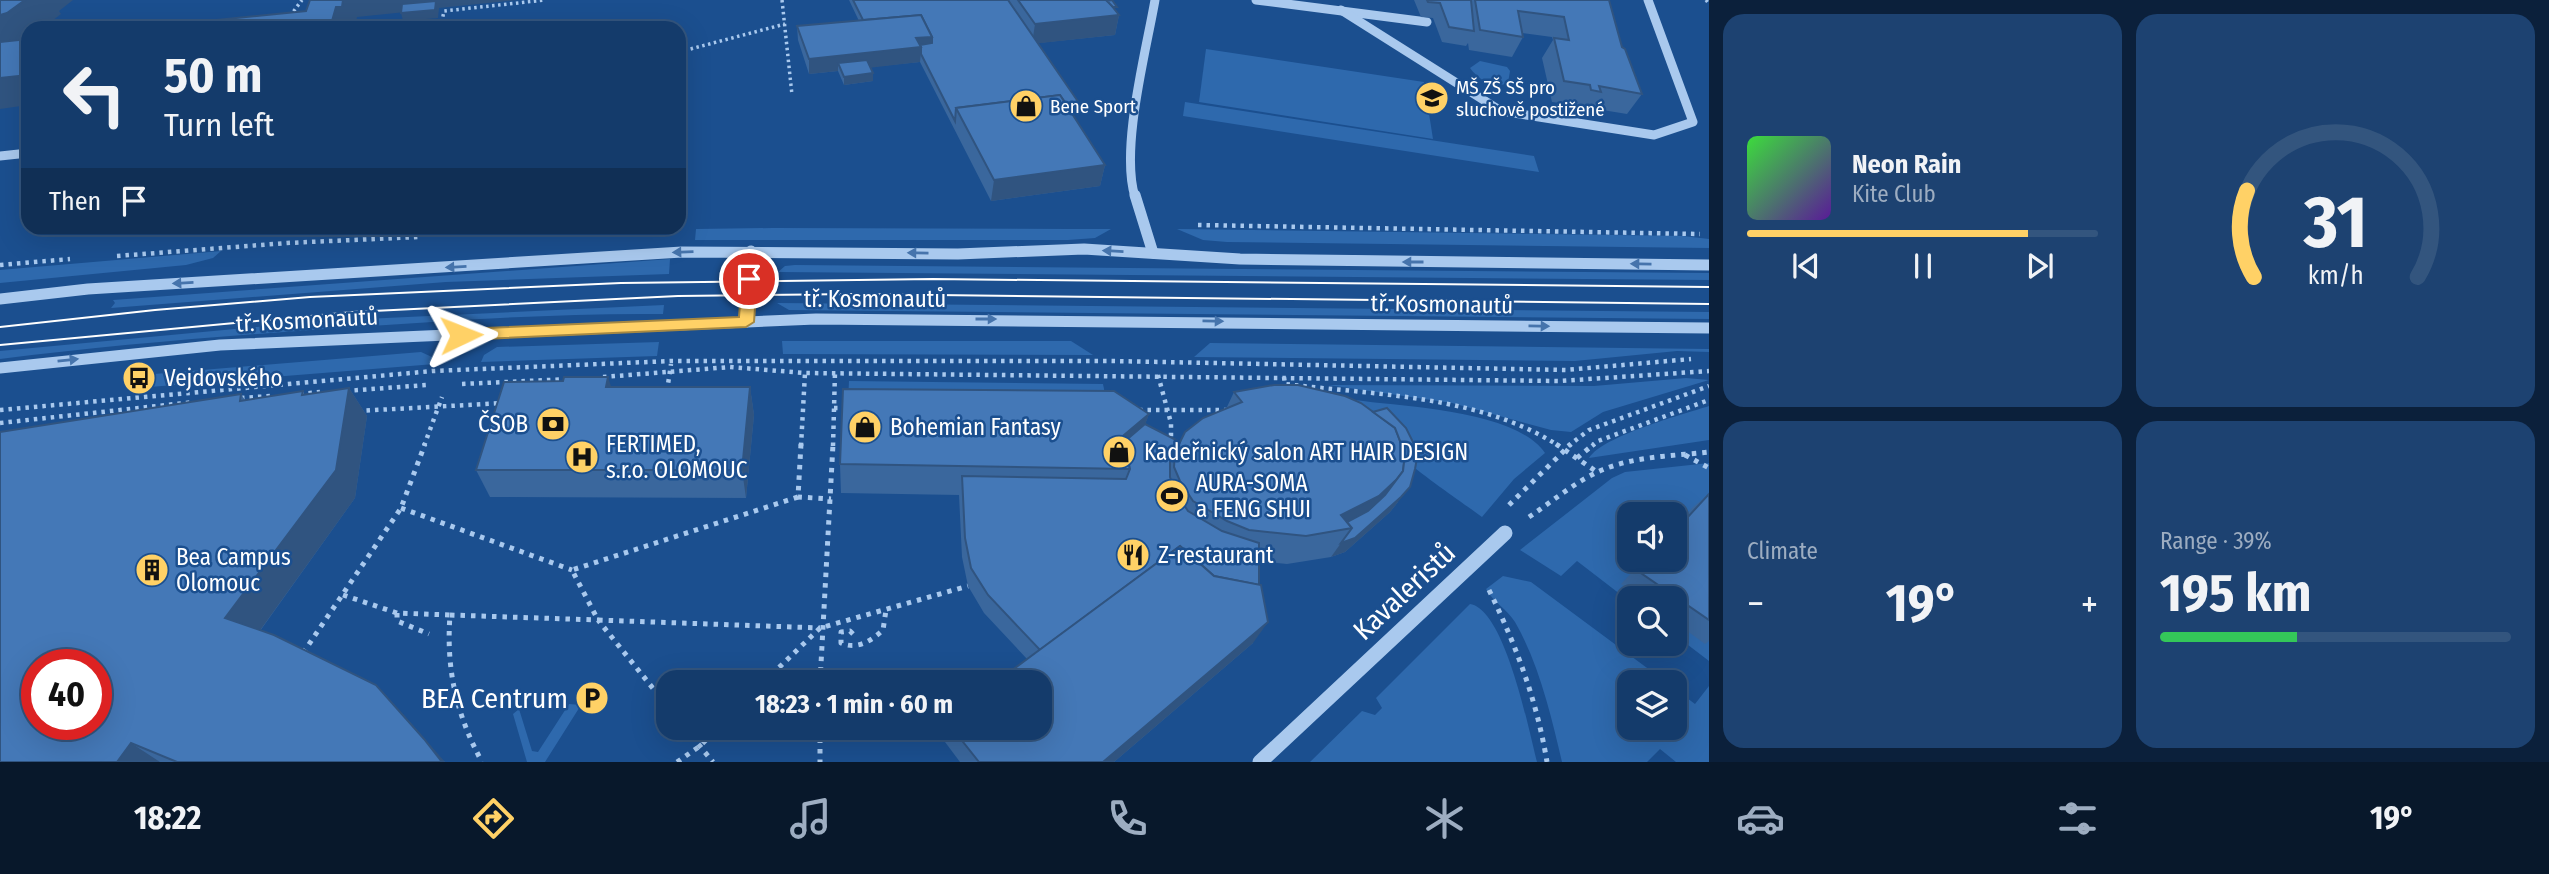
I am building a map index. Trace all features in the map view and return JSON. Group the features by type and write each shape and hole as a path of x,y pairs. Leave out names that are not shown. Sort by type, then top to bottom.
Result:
{"street":[{"path":"1153,253 1131,183 1129,155 1155,0"},
{"path":"1256,0 1427,22"},
{"path":"1341,10 1501,111 1654,135 1693,122 1648,0"},
{"path":"0,156 21,154"},
{"name":"tř. Kosmonautů","path":"0,299 88,289 682,252 958,254 1084,249 1240,259 1709,265"},
{"path":"746,322 751,251"},
{"name":"tř. Kosmonautů","path":"0,368 220,345 746,322 939,319 1709,328"},
{"name":"Kavaleristů","path":"1260,762 1505,533"}],"path":[{"path":"288,19 302,0"},
{"path":"442,21 444,11 545,0"},
{"path":"782,0 792,95"},
{"path":"686,50 785,24"},
{"path":"1196,225 1682,232 1709,235"},
{"path":"230,246 287,243"},
{"path":"0,410 433,371 671,360 1111,361 1566,370 1695,359"},
{"path":"666,400 671,364"},
{"path":"592,378 670,371 773,368 805,373 1587,380 1709,371"},
{"path":"820,670 820,628 831,499 835,372"},
{"path":"798,497 805,373"},
{"path":"1158,375 1172,437 1168,447"},
{"path":"603,384 605,377"},
{"path":"1284,377 1287,395"},
{"path":"462,384 579,378"},
{"path":"1284,384 1447,406 1503,419 1530,429 1597,472"},
{"path":"337,391 427,385"},
{"path":"1505,533 1506,508 1564,449 1589,430 1709,386"},
{"path":"299,394 325,392"},
{"path":"1348,392 1349,399"},
{"path":"230,399 272,396"},
{"path":"298,660 401,508 442,397"},
{"path":"1577,458 1598,441 1709,400"},
{"path":"0,423 203,401"},
{"path":"345,412 440,404 507,403"},
{"path":"834,408 861,408"},
{"path":"1131,410 1235,409"},
{"path":"1505,533 1597,472 1634,460 1709,452"},
{"path":"1685,455 1709,468"},
{"path":"401,508 572,570 798,497 831,499"},
{"path":"1474,561 1511,635 1543,736 1547,762"},
{"path":"572,570 598,620 656,692"},
{"path":"343,594 397,614 820,628 968,586"},
{"path":"852,634 850,631 841,632 841,643 849,647 872,640 883,630 886,609"},
{"path":"397,614 397,621 429,634"},
{"path":"450,615 447,646 450,680 464,731 482,762"},
{"path":"776,670 820,628"},
{"path":"695,740 713,762"},
{"path":"677,762 706,740"},
{"path":"820,740 820,762"}],"shaded area":[{"path":"1206,49 1424,82 1433,139 1199,102"},
{"path":"1480,61 1507,67 1510,71 1508,83 1492,84 1478,76 1470,68"},
{"path":"1185,102 1534,156 1539,172 1183,116"},
{"path":"696,229 1111,229 1095,238 1068,240 695,240"},
{"path":"1177,229 1683,236 1709,239 1709,248 1227,242 1203,240"},
{"path":"221,251 213,258 186,265 0,283 0,270"},
{"path":"670,259 669,274 446,282 111,308 115,303 113,300"},
{"path":"785,266 1709,273 1709,280 778,272"},
{"path":"777,303 1709,312 1709,319 789,310"},
{"path":"664,305 663,314 547,316 355,327 177,340 0,359 0,351 321,321"},
{"path":"782,341 1071,341 1093,355 783,354"},
{"path":"659,342 657,356 481,362 484,355 497,347"},
{"path":"1210,343 1709,349 1709,352 1677,351 1575,361 1194,357"},
{"path":"421,352 432,357 435,364 137,388 142,375"},
{"path":"1686,378 1709,380 1603,412 1571,432 1551,430 1452,403 1328,385 1594,386"},
{"path":"849,381 1103,384 1107,404 848,402"},
{"path":"1355,400 1485,419 1531,439 1545,453 1514,479 1482,517 1392,449 1363,416"},
{"path":"1709,406 1709,440 1589,458 1597,450 1626,434"},
{"path":"1709,463 1709,661 1687,644 1687,586 1617,586 1617,592 1577,561 1561,576 1520,550 1612,478 1625,472"},
{"path":"1503,576 1531,582 1617,646 1617,656 1631,656 1650,670 1617,670 1617,740 1687,740 1687,698 1695,704 1709,686 1709,762 1676,762 1660,749 1647,762 1562,762 1549,708 1531,655 1515,622 1486,589"},
{"path":"1470,604 1483,611 1494,626 1504,648 1522,700 1537,762 1310,762 1362,711 1375,715 1382,708 1376,698"},
{"path":"569,704 581,705 545,762 527,762 513,714 519,709 532,751 538,752"}],"building":[{"path":"0,0 25,0 0,15"},
{"path":"310,0 343,0 342,7 336,7 332,21 207,21 306,11"},
{"path":"853,0 1008,0 1079,103 1067,105 1060,95 956,108 955,121 921,54 920,45 932,43 932,37 921,15 863,20"},
{"path":"1018,0 1107,0 1119,15 1035,24"},
{"path":"1112,0 1117,7 1107,1"},
{"path":"1427,0 1471,0 1474,31 1449,27 1440,3"},
{"path":"1475,0 1609,0 1622,47 1642,94 1599,86 1601,92 1591,90 1590,85 1564,81 1554,38 1569,40 1564,17 1518,11 1523,37 1480,30"},
{"path":"436,1 435,10 401,13 402,4"},
{"path":"921,15 932,37 916,38 921,47 809,59 797,26"},
{"path":"21,40 21,76 0,78 0,42"},
{"path":"867,60 873,73 844,77 838,63"},
{"path":"1060,95 1105,165 994,180 956,108"},
{"path":"564,377 608,377 606,387 750,387 742,470 476,470 504,382 563,381"},
{"path":"1274,385 1298,385 1345,396 1361,403 1395,428 1405,454 1403,471 1379,496 1341,515 1352,528 1306,536 1249,530 1227,521 1193,501 1180,481 1174,467 1175,452 1185,432 1203,418 1242,402 1234,392"},
{"name":"Bea Campus Olomouc","path":"349,388 336,470 225,618 274,635 376,685 442,762 177,762 131,743 117,762 0,762 0,432 241,394 240,401 303,391 302,395"},
{"path":"843,389 1114,391 1149,414 1123,436 1130,469 840,464"},
{"path":"1387,408 1406,428 1414,444 1417,458 1410,487 1355,538 1341,543 1352,528 1347,522 1368,511 1385,495 1403,471 1405,454 1395,428 1373,412"},
{"path":"1145,424 1180,442 1170,462 1170,477 1175,491 1188,511 1222,531 1259,543 1259,585 1214,576 1180,546 1040,650 988,595 971,568 965,538 962,476 1126,479 1130,469 1124,442"},
{"path":"1709,494 1709,620 1687,605 1687,586 1660,586 1639,572 1687,572 1687,518"},
{"path":"1180,546 1214,576 1261,585 1268,622 1103,762 979,762 962,740 1052,740 1052,670 1012,670"}],"tram line":[{"path":"0,327 310,297 621,283 933,279 1709,287"},
{"path":"0,345 353,312 678,296 854,294 1709,304"}],"place":[{"name":"MŠ ZŠ SŠ pro sluchově postižené","path":"1432,98"},
{"name":"Bene Sport","path":"1026,106"},
{"name":"Vejdovského","path":"139,378"},
{"name":"ČSOB","path":"553,424"},
{"name":"Bohemian Fantasy","path":"865,427"},
{"name":"Kadeřnický salon ART HAIR DESIGN","path":"1119,452"},
{"name":"FERTIMED, s.r.o. OLOMOUC","path":"582,457"},
{"name":"AURA-SOMA a FENG SHUI","path":"1172,496"},
{"name":"Z-restaurant","path":"1133,555"},
{"name":"Bea Campus Olomouc","path":"152,570"},
{"name":"BEA Centrum","path":"592,698"}],"route":[{"path":"461,335 746,322 749,279"}]}
